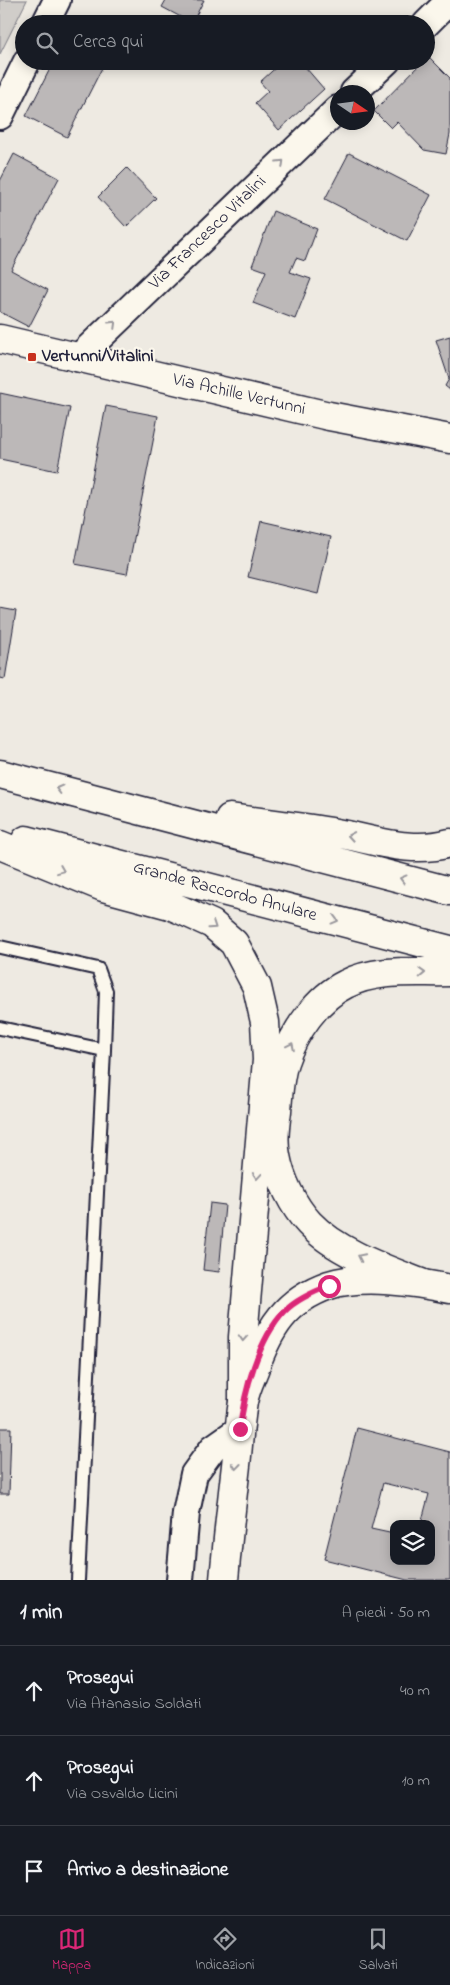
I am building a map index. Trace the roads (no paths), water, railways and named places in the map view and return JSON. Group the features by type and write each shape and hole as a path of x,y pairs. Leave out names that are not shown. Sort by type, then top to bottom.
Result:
{"main road":[{"name":"Via Achille Vertunni","path":"0,339 329,416 450,439"},
{"path":"0,774 450,891"},
{"path":"94,798 331,832 398,846 428,848 450,843"},
{"name":"Grande Raccordo Anulare","path":"0,833 450,950"},
{"path":"0,845 103,887 170,905 212,924 234,943 257,987 265,1022 267,1060 243,1337 243,1400 224,1580"},
{"path":"421,1283 333,1244 307,1222 292,1197 279,1169 274,1143 274,1130 281,1074 287,1053 305,1021 329,996 344,984 371,974 450,972"},
{"path":"243,1400 260,1353 272,1329 285,1311 303,1298 341,1282 421,1283 450,1289"}],"street":[{"path":"50,15 57,0"},
{"path":"435,15 450,0"},
{"path":"0,116 23,70"},
{"path":"361,85 377,70"},
{"name":"Via Francesco Vitalini","path":"78,358 330,117"},
{"path":"180,1580 186,1513 194,1474 213,1448 240,1429"}],"lane":[{"path":"0,947 98,969 106,991 78,1580"},
{"path":"0,1028 104,1050"}],"place":[{"name":"Vertunni/Vitalini","path":"32,357"}]}
